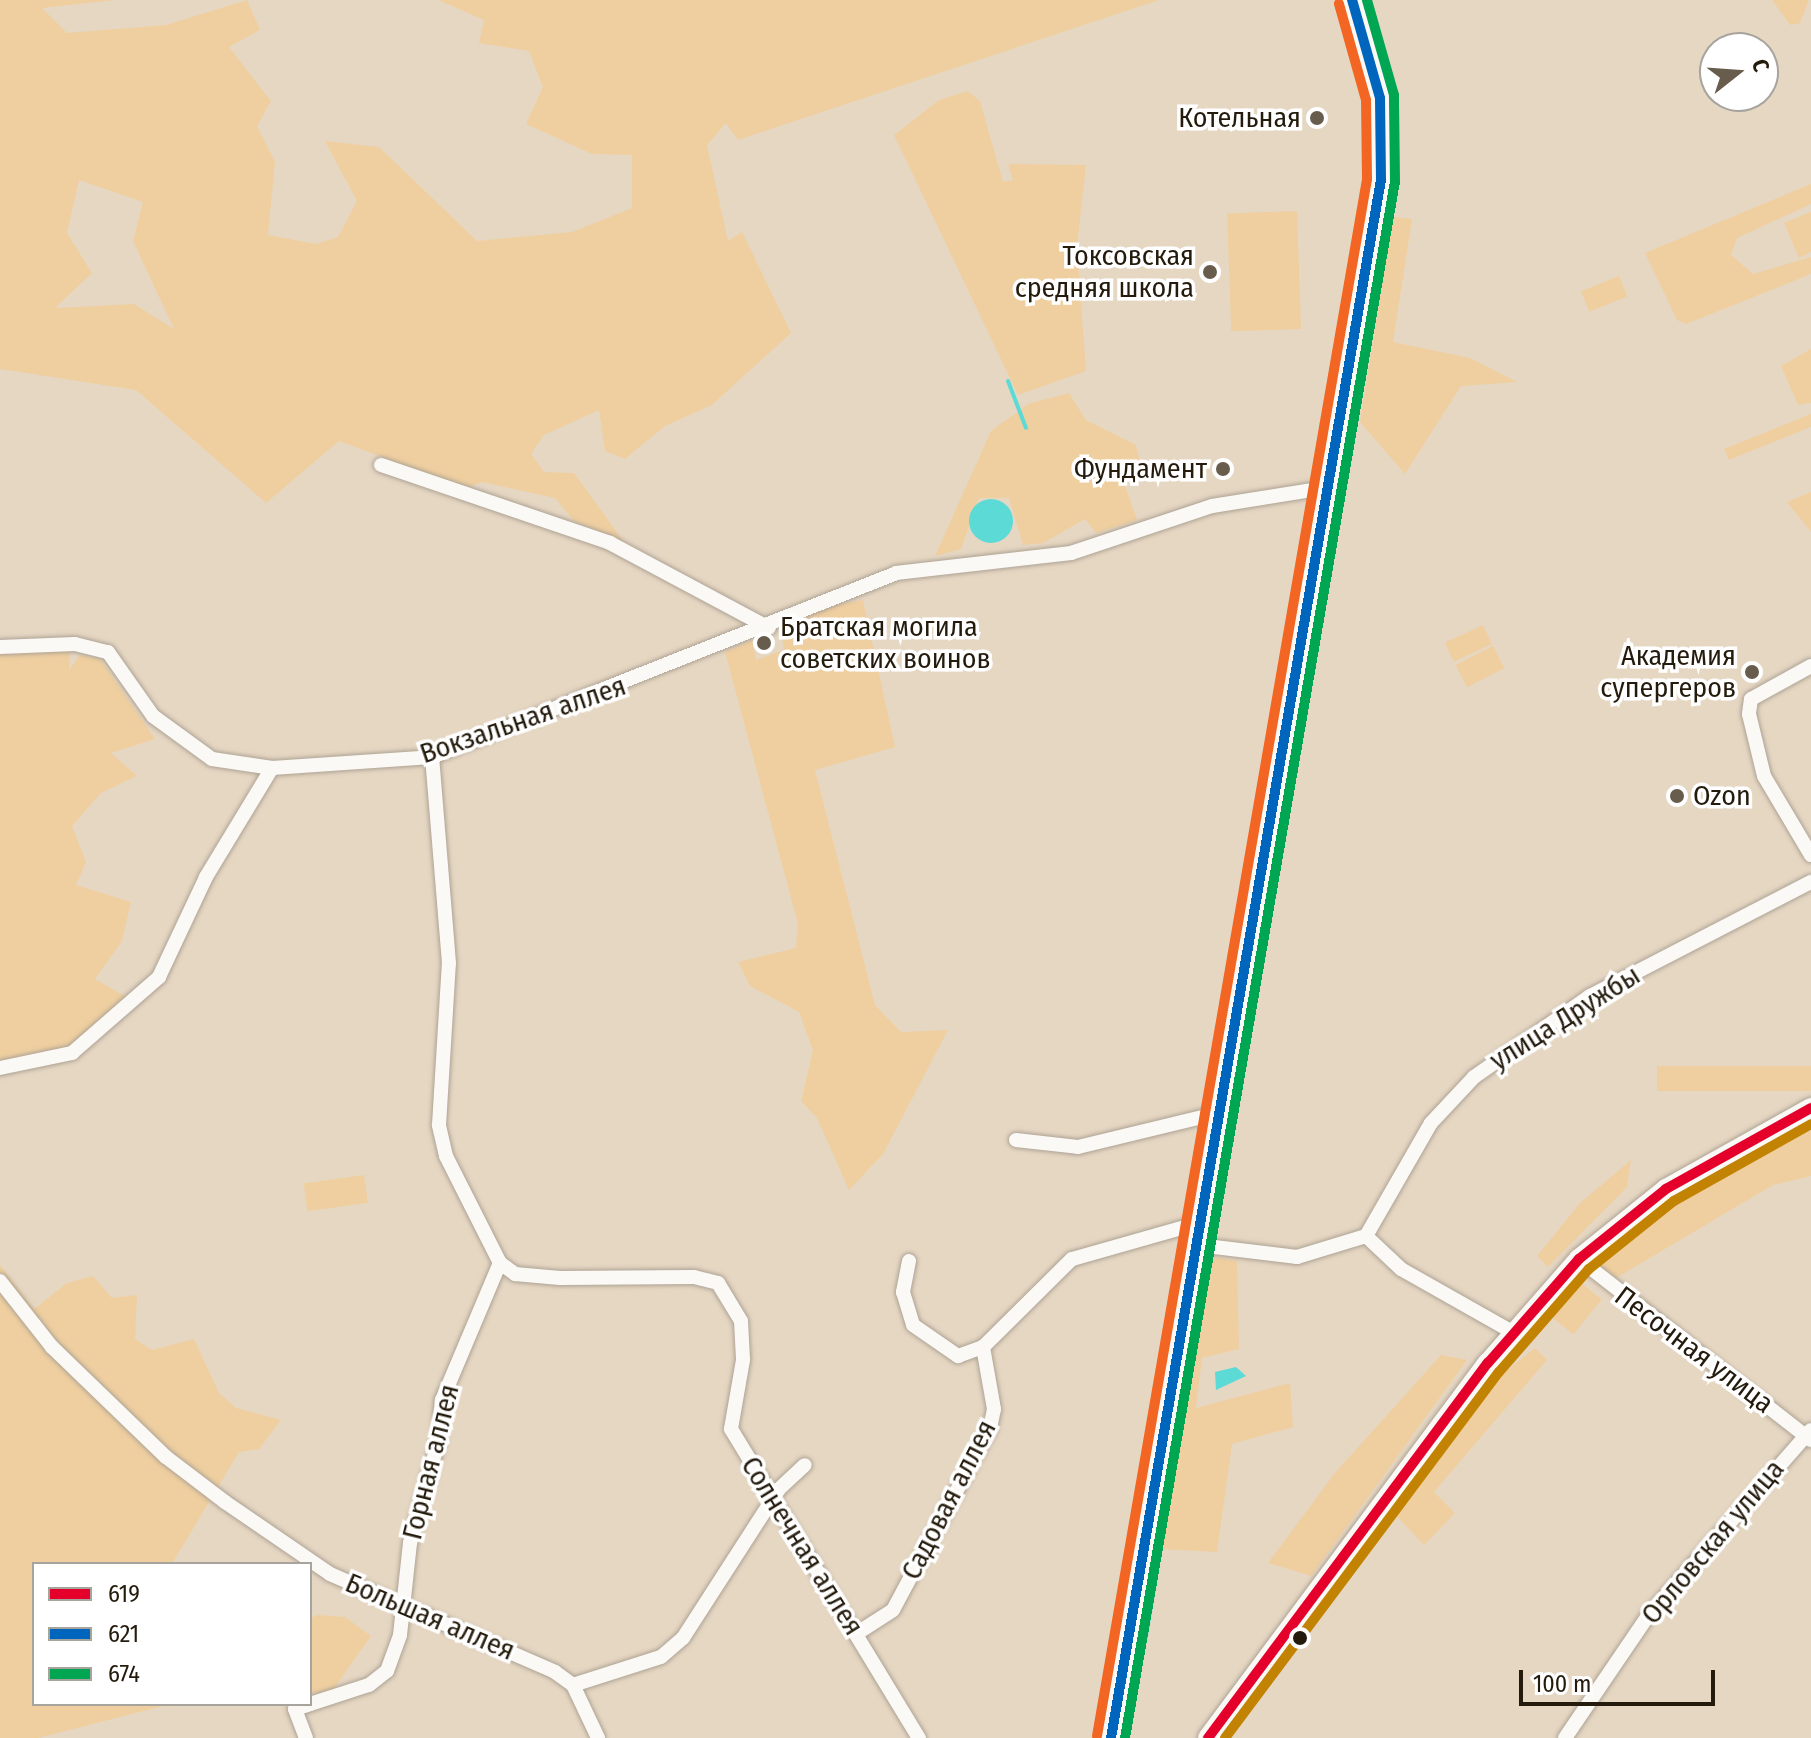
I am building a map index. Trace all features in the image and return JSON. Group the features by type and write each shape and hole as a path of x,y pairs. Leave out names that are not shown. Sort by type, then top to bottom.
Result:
{"main road":[{"path":"1111,1738 1331,487 1383,159 1374,65 1352,0"},
{"path":"1208,1738 1514,1333 1579,1259 1666,1189 1811,1108"}],"street":[{"path":"381,465 610,543 769,628"},
{"name":"Вокзальная аллея","path":"0,647 75,644 108,652 153,716 182,742 212,759 272,768 432,757 769,628 896,573 1071,553 1212,506 1331,487"},
{"path":"1811,666 1751,699 1749,714 1764,776 1811,855"},
{"path":"432,757 449,963 439,1125 446,1156 500,1263"},
{"path":"0,1068 72,1053 159,977 206,877 272,768"},
{"name":"улица Дружбы","path":"1366,1236 1431,1123 1474,1077 1590,996 1811,882"},
{"path":"1016,1140 1078,1147 1223,1112"},
{"path":"909,1261 903,1292 913,1325 958,1356 983,1347 1072,1259 1203,1222"},
{"path":"1198,1245 1297,1257 1366,1236 1401,1269 1514,1333"},
{"name":"Песочная улица","path":"1579,1259 1809,1435"},
{"name":"Солнечная аллея","path":"500,1263 515,1274 560,1278 694,1277 718,1283 741,1321 743,1360 731,1429 774,1503 859,1632 891,1701 919,1738"},
{"name":"Горная аллея","path":"312,1703 369,1685 387,1671 405,1602 410,1543 439,1439 442,1400 500,1263"},
{"name":"Большая аллея","path":"0,1281 52,1347 166,1457 330,1574 405,1602 573,1685"},
{"name":"Садовая аллея","path":"859,1632 893,1610 990,1428 994,1409 983,1347"},
{"name":"Орловская улица","path":"1565,1738 1648,1616 1809,1435"},
{"path":"598,1738 573,1685 661,1657 683,1638 774,1503 805,1465"},
{"name":"Горная аллея","path":"304,1706 295,1709 306,1738"}],"shaded area":[{"path":"0,0 115,0 42,8 67,33 166,25 247,0 260,30 229,47 271,101 257,126 275,162 268,235 316,244 338,237 357,201 325,141 379,147 477,241 572,232 632,208 632,155 592,154 526,124 543,87 529,51 479,43 484,20 438,0 1159,0 738,140 726,123 707,145 728,241 742,232 791,333 712,405 665,426 625,459 605,451 599,410 544,435 531,454 544,472 574,473 624,542 574,521 555,498 482,482 466,488 339,441 266,503 136,390 0,369","holes":["79,180 143,202 133,241 174,329 134,304 55,308 92,273 67,233"]},
{"path":"1772,0 1809,0 1800,23 1790,25"},
{"path":"968,91 980,101 1003,182 1013,180 1008,164 1086,165 1077,246 1086,371 1018,395 894,135 939,100"},
{"path":"1811,184 1811,204 1737,238 1731,255 1753,274 1811,257 1811,274 1686,324 1677,320 1645,253"},
{"path":"1297,211 1301,329 1231,331 1227,213"},
{"path":"1811,212 1811,252 1799,258 1784,223"},
{"path":"1393,217 1412,219 1393,342 1470,358 1517,382 1461,386 1405,474 1360,422"},
{"path":"1619,276 1627,296 1589,312 1581,291"},
{"path":"1811,349 1811,403 1798,405 1781,366"},
{"path":"1069,393 1086,420 1136,445 1142,472 1122,477 1137,520 1096,533 1085,519 1043,543 1023,545 1009,498 979,498 961,549 935,556 991,431 1028,404"},
{"path":"1811,414 1811,427 1729,460 1724,449"},
{"path":"1811,492 1811,532 1787,502"},
{"path":"863,600 895,747 815,770 875,1005 901,1032 948,1030 883,1154 849,1190 817,1118 801,1101 813,1050 799,1012 750,986 738,962 796,948 798,924 725,652 752,640 756,660 784,650 781,628 829,606"},
{"path":"1483,625 1492,644 1454,662 1445,643"},
{"path":"1493,646 1504,668 1467,687 1456,665"},
{"path":"70,648 69,670 80,655 100,659 155,739 111,753 137,776 101,793 72,826 86,862 76,885 131,902 122,941 95,979 126,997 65,1051 0,1061 0,654"},
{"path":"1657,1066 1811,1066 1811,1091 1657,1091"},
{"path":"1811,1123 1811,1176 1773,1185 1616,1278 1596,1264 1693,1189"},
{"path":"1631,1160 1627,1187 1548,1267 1537,1256 1580,1203"},
{"path":"364,1175 368,1203 307,1211 304,1183"},
{"path":"1212,1257 1237,1261 1239,1349 1202,1358 1196,1408 1290,1383 1293,1427 1232,1444 1217,1552 1160,1549"},
{"path":"0,1265 34,1309 67,1283 93,1276 112,1298 137,1295 135,1339 152,1350 194,1339 219,1393 236,1408 281,1420 259,1449 239,1452 173,1562 32,1562 32,1706 163,1706 38,1738 0,1738"},
{"path":"1580,1282 1602,1300 1573,1335 1552,1317"},
{"path":"1535,1348 1547,1360 1434,1492 1455,1513 1424,1545 1391,1510 1498,1377"},
{"path":"1441,1355 1467,1360 1311,1576 1268,1563 1334,1474"},
{"path":"312,1617 345,1617 371,1636 332,1691 312,1693"}],"water":[{"path":"991,499 1007,505 1013,521 1007,537 991,543 975,537 969,521 975,505"},
{"path":"1236,1367 1246,1376 1216,1390 1215,1372"}],"waterway":[{"path":"1008,381 1026,428"},
{"path":"1145,1642 1155,1582"},
{"path":"1127,1738 1139,1672"}],"transit line":[{"name":"621","path":"1111,1738 1381,180 1380,98 1352,0"},
{"name":"674","path":"1125,1738 1395,182 1394,95 1367,0"},
{"path":"1097,1736 1367,179 1366,100 1339,4"},
{"name":"619","path":"1208,1738 1488,1363 1579,1259 1666,1189 1811,1108"},
{"path":"1225,1738 1499,1372 1589,1269 1674,1201 1811,1124"}],"place":[{"name":"Котельная","path":"1317,118"},
{"name":"Токсовская средняя школа","path":"1210,272"},
{"name":"Фундамент","path":"1223,469"},
{"name":"Братская могила советских воинов","path":"764,643"},
{"name":"Академия супергеров","path":"1752,672"},
{"name":"Ozon","path":"1677,796"}]}
